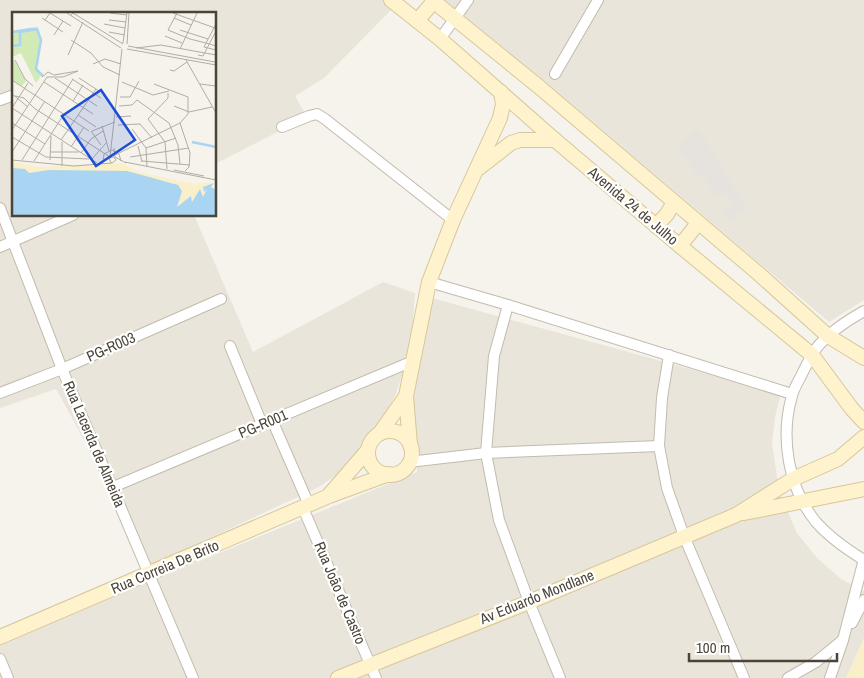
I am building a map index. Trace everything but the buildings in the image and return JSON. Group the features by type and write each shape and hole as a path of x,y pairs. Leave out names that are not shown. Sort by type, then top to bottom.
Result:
{"street":[{"name":"Avenida 24 de Julho","path":"391,0 440,39 656,226 812,355 852,409 864,422"},
{"path":"440,39 468,0"},
{"path":"555,74 598,0"},
{"name":"Avenida 24 de Julho","path":"433,1 538,86 759,274 828,336 864,358"},
{"path":"417,21 433,1"},
{"path":"410,462 411,450 406,396 429,282 453,220 500,118 501,92"},
{"path":"0,100 12,96"},
{"path":"282,126 317,114 453,220"},
{"path":"477,170 511,143 530,139 555,140"},
{"path":"656,226 667,214 674,202"},
{"name":"Rua Lacerda de Almeida","path":"0,208 62,369 193,678"},
{"path":"0,247 71,216"},
{"path":"680,246 698,223"},
{"path":"429,282 792,394"},
{"name":"PG-R003","path":"0,393 62,369 221,300"},
{"path":"508,305 494,356 486,453 499,520 529,602 560,678"},
{"path":"830,678 843,640 864,560 840,545 816,522 803,502 793,479 787,450 787,417 792,394 812,355 828,336 864,310"},
{"path":"230,346 262,424"},
{"path":"669,355 662,398 659,446 667,488 684,536 744,678"},
{"name":"PG-R001","path":"113,487 413,361"},
{"path":"329,496 368,450 374,438 380,433 406,396"},
{"name":"Rua João de Castro","path":"272,420 376,678"},
{"path":"380,433 394,431 406,438 410,444"},
{"path":"736,515 793,479 838,459 864,437"},
{"path":"368,450 369,457 376,470 389,474 401,471 410,462 486,453 659,446"},
{"name":"Rua Correia De Brito","path":"0,637 329,496 389,474"},
{"path":"736,515 864,490"},
{"name":"Av Eduardo Mondlane","path":"338,678 529,602 736,515"},
{"path":"788,678 816,662 843,640 864,600"},
{"path":"0,659 8,678"}],"shaded area":[{"path":"0,0 382,0 392,9 324,78 295,96 307,117 216,163 216,12 12,12 12,216 194,216 253,352 383,282 415,293 411,349 395,396 377,429 360,453 338,474 319,487 141,570 116,498 56,389 0,408"},
{"path":"444,0 864,0 864,300 829,322 534,72"},
{"path":"699,129 747,209 730,220 724,210 735,205 726,192 716,197 703,176 698,177 677,144"},
{"path":"432,298 781,394 775,417 772,443 779,491 797,533 817,558 841,579 864,591 864,638 846,678 0,678 0,643 417,472 411,378"}],"sand":[{"path":"864,638 864,678 846,678"}]}
